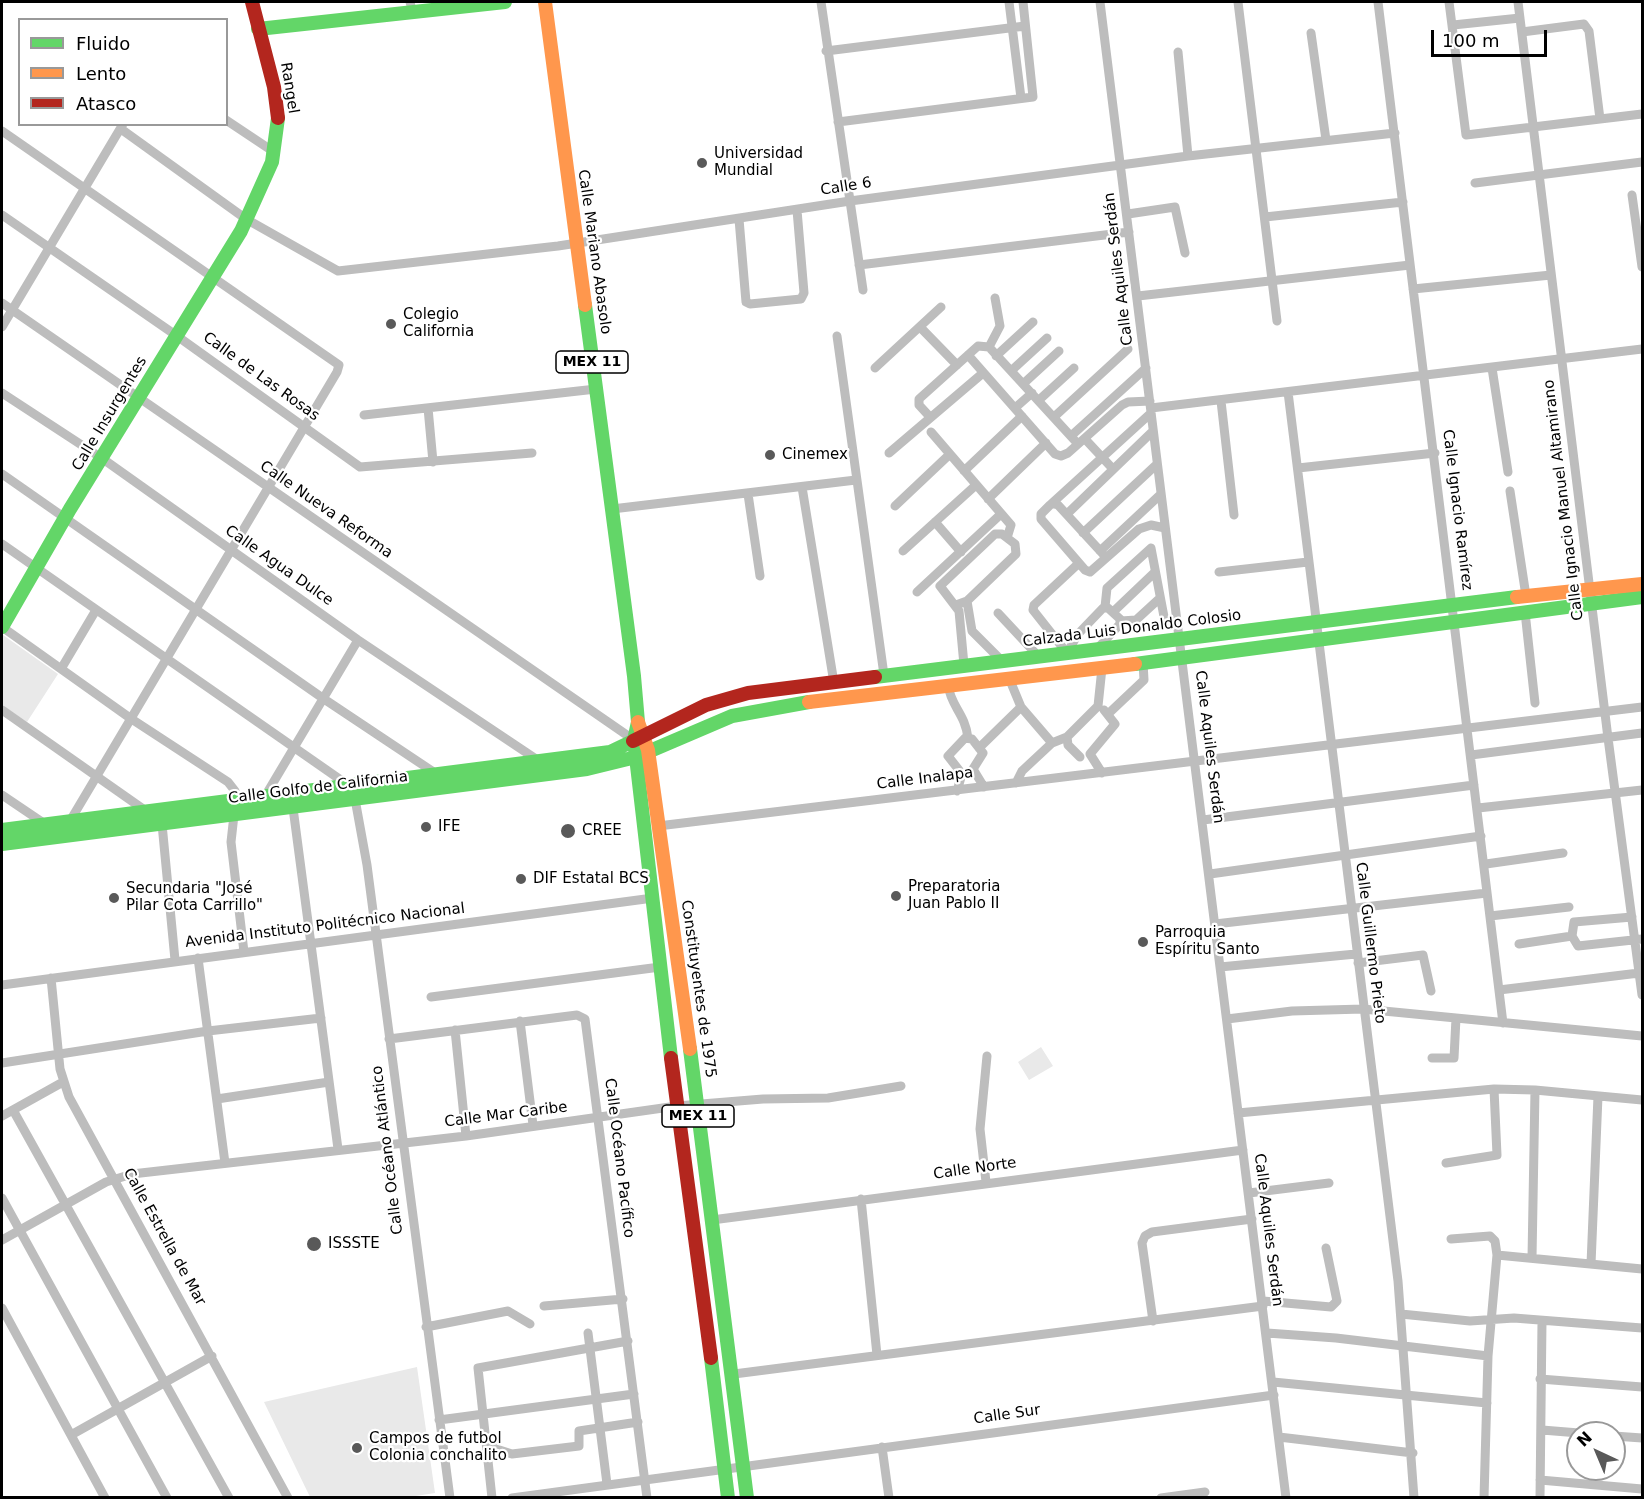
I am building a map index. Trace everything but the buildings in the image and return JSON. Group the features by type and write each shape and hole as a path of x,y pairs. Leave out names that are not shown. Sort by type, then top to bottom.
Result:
{"main road":[{"name":"Rangel","path":"246,219 265,181 274,152 277,102 252,2"},
{"path":"258,29 411,6 505,2"},
{"name":"Calle Mariano Abasolo","path":"545,2 575,244 612,509 639,737"},
{"name":"Calle Insurgentes","path":"2,627 35,568 246,219"},
{"name":"Calzada Luis Donaldo Colosio","path":"642,753 732,716 832,698 1102,668 1456,622 1525,612 1642,584"},
{"name":"Calzada Luis Donaldo Colosio","path":"639,737 726,697 884,675 1003,662 1131,644 1316,624 1526,596 1642,597"},
{"path":"1131,644 1138,662"},
{"path":"1003,662 1009,678"},
{"path":"832,698 834,683"},
{"name":"Constituyentes de 1975","path":"639,737 658,826 734,1374 747,1497"},
{"name":"Calle Golfo de California","path":"542,769 610,753 639,737"},
{"name":"Constituyentes de 1975","path":"642,753 660,967 677,1106 693,1210 728,1497"},
{"name":"Calle Golfo de California","path":"2,844 46,832 70,821 264,798 352,793 542,769 611,764 642,753"},
{"name":"Calle Golfo de California","path":"2,830 46,832 162,824 293,808 352,793"},
{"path":"234,815 237,801"},
{"path":"146,811 162,824"}],"street":[{"path":"821,2 826,51 863,290"},
{"path":"1009,2 1022,98"},
{"path":"838,122 1033,97 1023,2"},
{"name":"Calle Aquiles Serdán","path":"1100,2 1286,1497"},
{"path":"1238,2 1277,321"},
{"name":"Calle Ignacio Ramírez","path":"1378,2 1456,622 1474,785 1486,864 1487,893 1503,1023"},
{"path":"1449,2 1466,135 1642,114"},
{"name":"Calle Ignacio Manuel Altamirano","path":"1518,2 1615,794 1632,917 1639,940 1642,995"},
{"path":"1452,25 1520,18"},
{"path":"1522,32 1584,24 1589,31 1600,119"},
{"path":"826,51 1025,26"},
{"path":"1311,33 1326,140"},
{"path":"1178,52 1188,156"},
{"path":"228,121 274,152"},
{"name":"Calle 6","path":"122,127 246,219 338,271 575,244 850,201 1188,156 1395,133"},
{"path":"2,327 50,249 83,188 122,127"},
{"path":"2,131 339,365 269,490 70,821"},
{"path":"1475,183 1642,162"},
{"path":"1632,195 1642,267"},
{"path":"1265,217 1403,202"},
{"path":"1128,214 1175,207 1185,253"},
{"path":"739,219 746,302 750,304 801,299 804,293 797,210"},
{"name":"Calle de Las Rosas","path":"2,215 360,467 532,453"},
{"path":"859,265 1129,232"},
{"path":"1138,296 1410,265"},
{"path":"1413,289 1551,275"},
{"path":"989,348 999,326 995,298"},
{"name":"Calle Nueva Reforma","path":"2,303 269,490 639,737"},
{"path":"875,368 941,307"},
{"path":"996,356 1033,322"},
{"path":"920,327 957,365"},
{"path":"837,336 884,675"},
{"path":"1011,371 1047,338"},
{"path":"930,417 918,402 978,346 989,348 1071,436 1103,458 1113,469"},
{"path":"1054,417 1128,349"},
{"path":"968,355 1054,453 1061,456 1082,442 1128,402 1150,408 1221,401 1642,349"},
{"path":"1023,384 1059,351"},
{"path":"964,471 1035,396 1074,368"},
{"path":"1071,436 1146,368"},
{"path":"1492,368 1508,472"},
{"path":"889,453 930,417 936,417 984,373"},
{"path":"364,415 596,389"},
{"name":"Calle Guillermo Prieto","path":"1288,392 1337,804 1377,1099 1405,1346 1414,1497"},
{"name":"Calle Agua Dulce","path":"2,393 103,459 542,769"},
{"path":"1221,401 1234,514"},
{"path":"428,408 433,462"},
{"path":"1150,408 1103,458 1041,514 1041,519 1079,563 1090,572 1103,555 1161,494"},
{"path":"931,432 1011,525 1003,535 940,586 956,605 964,665"},
{"path":"1067,514 1152,432"},
{"path":"988,499 1046,443"},
{"path":"1298,468 1434,453"},
{"path":"895,506 950,454"},
{"path":"1083,533 1156,465"},
{"path":"2,474 443,782"},
{"path":"612,509 856,480"},
{"path":"903,551 976,485"},
{"path":"802,487 834,683"},
{"path":"1510,491 1526,596"},
{"path":"748,494 760,576"},
{"path":"1054,504 1067,514 1103,555"},
{"path":"917,592 1001,514"},
{"path":"935,522 961,552"},
{"path":"1103,555 1139,529 1151,525 1165,528"},
{"path":"956,605 967,601 1018,549 1003,535"},
{"path":"2,544 166,658 352,793"},
{"path":"1121,621 1109,610 1107,588 1151,548 1166,622"},
{"path":"1219,572 1308,562"},
{"path":"1079,563 1034,605 1033,610 1067,653 1078,634 1155,572"},
{"path":"1098,648 1121,621 1136,620 1160,598"},
{"path":"967,601 972,631 1003,662"},
{"path":"61,669 96,610"},
{"path":"1525,612 1535,703"},
{"path":"998,613 1039,657"},
{"path":"2,627 130,718 228,782 235,791 237,801"},
{"path":"264,798 358,640"},
{"path":"1108,714 1144,680 1138,662"},
{"path":"1016,783 1022,771 1052,743 1067,737 1098,706 1102,668"},
{"path":"1009,678 1021,707 1052,743"},
{"path":"948,686 950,696 966,721 969,738 984,756 973,769 962,774 957,791"},
{"path":"1073,776 1080,757 1090,753 1115,724 1098,706"},
{"path":"979,748 1021,707"},
{"name":"Calle Inalapa","path":"658,826 1642,707"},
{"path":"2,710 146,811"},
{"path":"1471,755 1642,733"},
{"path":"1067,737 1068,745 1080,757"},
{"path":"962,774 948,756 969,738"},
{"path":"1090,753 1102,773"},
{"path":"973,769 984,787"},
{"path":"1203,820 1474,785"},
{"path":"1478,808 1642,790"},
{"name":"Calle Océano Atlántico","path":"352,793 376,934 401,1142 450,1497"},
{"path":"2,795 46,832"},
{"path":"293,808 338,1149"},
{"path":"234,815 231,842 244,952"},
{"path":"162,824 175,960"},
{"path":"1210,874 1481,836"},
{"path":"1486,864 1563,853"},
{"path":"1215,924 1487,893"},
{"name":"Avenida Instituto Politécnico Nacional","path":"2,985 175,960 653,898"},
{"path":"1490,916 1569,907"},
{"path":"1632,917 1574,922 1572,936 1578,946 1639,940"},
{"path":"1519,944 1572,936"},
{"path":"1220,967 1423,955 1431,991"},
{"path":"198,958 225,1163"},
{"path":"431,997 660,967"},
{"path":"1499,990 1639,973"},
{"name":"Calle Estrella de Mar","path":"51,978 63,1082 288,1497"},
{"path":"1227,1019 1303,1011 1363,1008 1642,1036"},
{"name":"Calle Océano Pacífico","path":"389,1039 578,1015 585,1019 647,1497"},
{"path":"2,1063 208,1031 321,1018"},
{"path":"1432,1058 1454,1058 1456,1018"},
{"path":"520,1021 533,1125"},
{"path":"455,1030 466,1136"},
{"path":"986,1182 980,1129 987,1056"},
{"path":"2,1116 63,1082"},
{"path":"218,1099 329,1082"},
{"name":"Calle Mar Caribe","path":"115,1178 338,1149 466,1136 677,1106 763,1099 828,1098 901,1086"},
{"path":"1446,1163 1497,1155 1494,1089"},
{"path":"1238,1113 1494,1089 1536,1089 1642,1100"},
{"path":"1532,1258 1536,1089"},
{"path":"1591,1264 1598,1096"},
{"path":"13,1110 229,1497"},
{"name":"Calle Norte","path":"711,1220 986,1182 1243,1150"},
{"path":"2,1240 115,1178"},
{"path":"1249,1193 1329,1183"},
{"path":"2,1198 116,1409 167,1497"},
{"path":"861,1199 877,1355"},
{"path":"1153,1321 1142,1243 1145,1236 1152,1232 1252,1219"},
{"path":"1451,1239 1490,1236 1495,1241 1497,1255 1488,1356 1484,1497"},
{"path":"734,1374 1153,1321 1263,1304 1331,1307 1337,1301 1326,1248"},
{"path":"1497,1255 1642,1269"},
{"path":"544,1306 623,1299"},
{"path":"2,1308 105,1497"},
{"path":"426,1327 508,1311 530,1324"},
{"path":"1401,1314 1470,1321 1491,1319 1542,1321 1642,1328"},
{"path":"1540,1497 1542,1321"},
{"path":"588,1333 607,1485"},
{"path":"1267,1333 1488,1356"},
{"path":"492,1497 478,1368 628,1341"},
{"path":"71,1435 212,1356"},
{"path":"1540,1379 1642,1387"},
{"path":"1273,1382 1487,1403"},
{"path":"439,1420 634,1394"},
{"name":"Calle Sur","path":"512,1497 743,1464 1274,1395"},
{"path":"487,1446 512,1455 579,1446 579,1431 638,1422"},
{"path":"1542,1430 1566,1432"},
{"path":"1279,1437 1413,1453"},
{"path":"1626,1437 1642,1438"},
{"path":"882,1447 889,1497"},
{"path":"1540,1480 1642,1488"},
{"path":"1161,1497 1204,1492"}],"shaded area":[{"path":"3,635 58,674 27,722 2,705"},
{"path":"1041,1047 1053,1066 1029,1080 1018,1062"},
{"name":"Campos de futbol Colonia conchalito","path":"417,1367 435,1493 403,1498 310,1497 264,1402"}],"traffic: fast":[{"path":"258,29 505,2"},
{"path":"2,627 70,509 241,231 272,162 278,118"},
{"path":"585,305 634,676 638,722 634,740 671,1058"},
{"path":"875,677 1517,597"},
{"path":"1135,664 1642,597"},
{"path":"2,844 587,769 636,757 732,716 809,702"},
{"path":"2,830 610,752 633,741"},
{"path":"690,1049 747,1498"},
{"path":"711,1358 728,1498"}],"traffic: slow":[{"path":"545,2 585,305"},
{"path":"1517,597 1642,584"},
{"path":"809,702 1135,664"},
{"path":"638,722 648,750 690,1049"}],"traffic: jam":[{"path":"252,2 274,87 278,118"},
{"path":"633,741 706,705 748,693 875,677"},
{"path":"671,1058 711,1358"}],"place":[{"name":"Universidad Mundial","path":"702,163"},
{"name":"Colegio California","path":"391,324"},
{"name":"Cinemex","path":"770,455"},
{"name":"IFE","path":"426,827"},
{"name":"CREE","path":"568,831"},
{"name":"DIF Estatal BCS","path":"521,879"},
{"name":"Preparatoria Juan Pablo II","path":"896,896"},
{"name":"Secundaria \"José Pilar Cota Carrillo\"","path":"114,898"},
{"name":"Parroquia Espíritu Santo","path":"1143,942"},
{"name":"ISSSTE","path":"314,1244"},
{"name":"Campos de futbol Colonia conchalito","path":"357,1448"}]}
